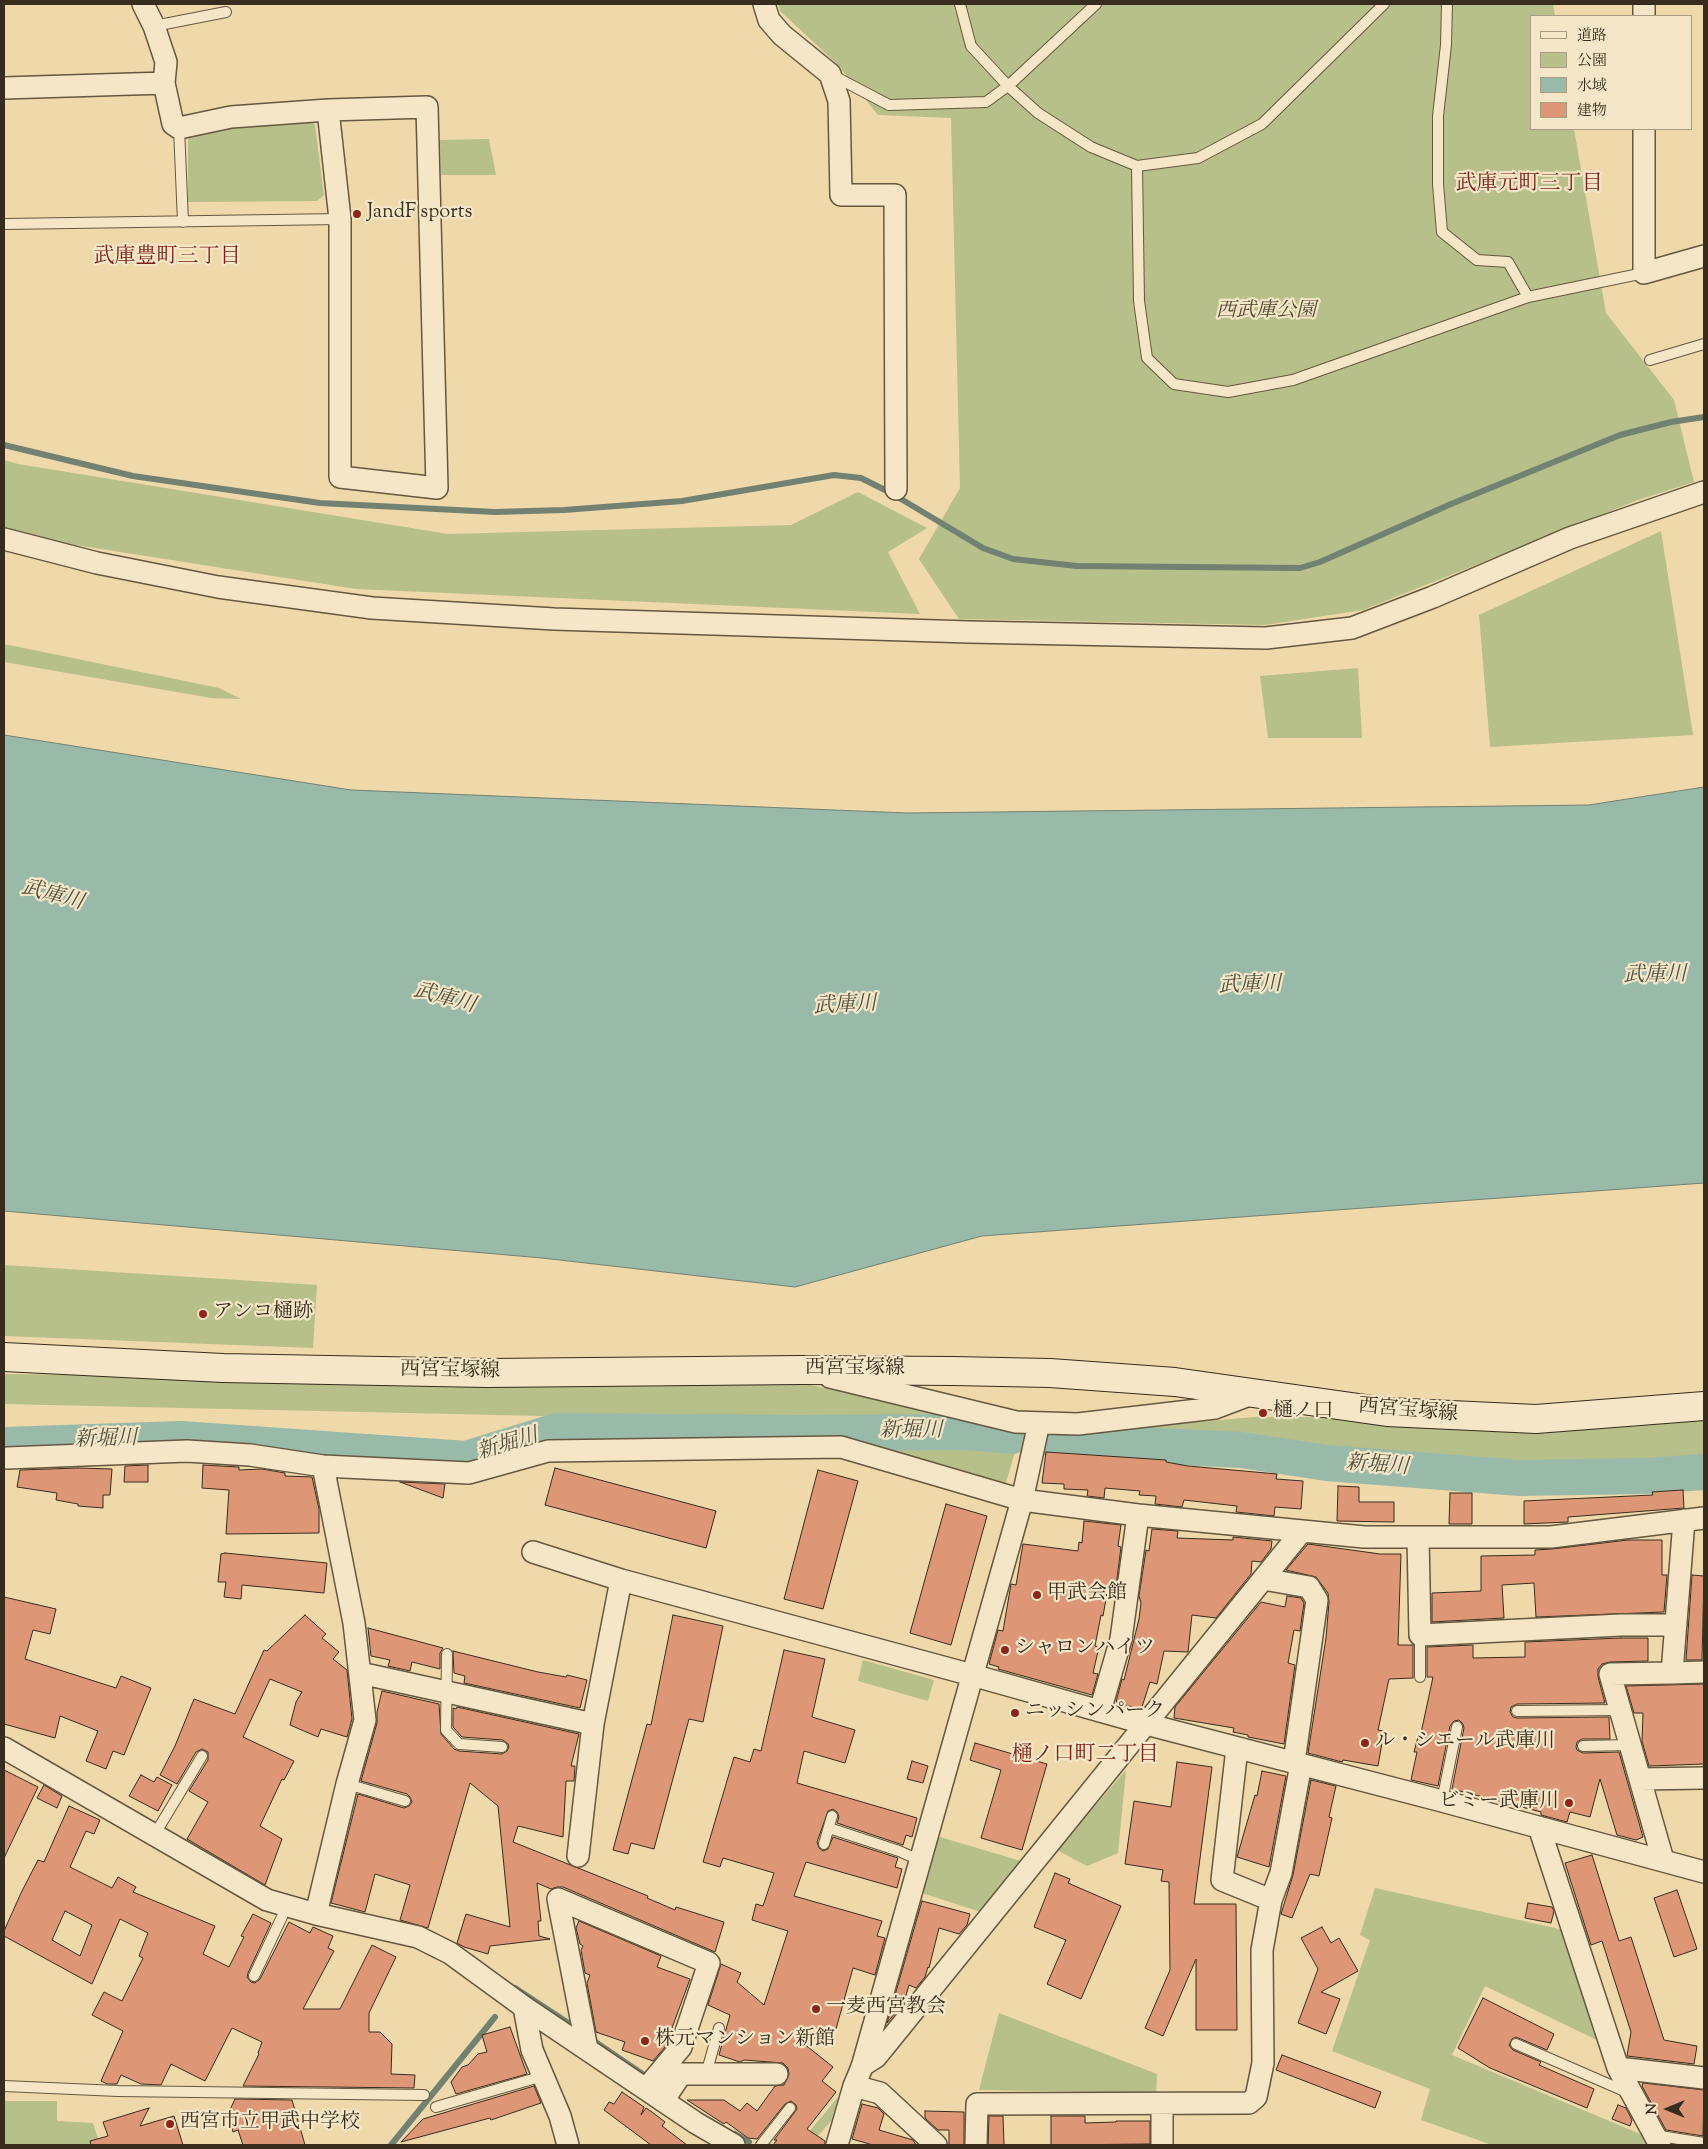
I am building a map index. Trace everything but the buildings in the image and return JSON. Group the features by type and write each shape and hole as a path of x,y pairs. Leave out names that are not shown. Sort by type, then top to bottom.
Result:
{"main road":[{"name":"西宮宝塚線","path":"4,1357 243,1369 487,1372 801,1370 1050,1373 1176,1382 1387,1412 1536,1419 1704,1406"}],"street":[{"path":"143,4 154,26 166,62 164,83 172,124 179,128 231,117 328,110 427,107 437,488 340,477 340,219 328,110"},
{"path":"764,4 769,20 782,35 830,74 839,101 841,195 895,195 896,489"},
{"path":"4,88 164,83"},
{"path":"1644,130 1644,273 1704,256"},
{"path":"4,539 97,563 218,587 372,608 554,619 969,632 1266,638 1352,628 1433,598 1570,538 1704,492"},
{"path":"801,1370 1016,1422 1078,1424 1215,1408 1252,1394"},
{"path":"837,2145 1022,1500 1039,1423"},
{"path":"7,1458 187,1451 250,1455 323,1466 469,1473 548,1451 841,1447 1022,1500 1138,1515 1364,1537 1551,1537 1694,1519 1676,1624 1672,1673"},
{"path":"316,1914 347,1784 365,1720 354,1623 323,1466"},
{"path":"1100,1712 1121,1639 1138,1515"},
{"path":"858,2076 876,2057 1302,1531"},
{"path":"1418,1537 1420,1635 1621,1624 1676,1624"},
{"path":"533,1552 621,1580 972,1675 1100,1712 1442,1801 1704,1872"},
{"path":"976,2145 977,2104 1249,2103 1256,2096 1263,2063 1262,1950 1271,1900 1281,1873 1317,1600 1309,1587 1263,1579"},
{"path":"578,1856 593,1724 621,1580"},
{"path":"1663,1860 1610,1674 1704,1672"},
{"path":"360,1673 593,1724"},
{"path":"4,1748 267,1900 316,1914 418,1937 450,1953 524,2007 654,2095 734,2145"},
{"path":"1237,1748 1222,1880 1271,1900"},
{"path":"1640,1779 1704,1778"},
{"path":"1539,1827 1618,2068 1656,2140"},
{"path":"587,2049 558,1899 709,1963 681,2047 654,2095"},
{"path":"524,2007 532,2050 560,2116 568,2145"},
{"path":"1618,2068 1704,2078"},
{"path":"654,2095 681,2074 777,2074"},
{"path":"858,2076 880,2093 936,2145"},
{"path":"1162,2104 1162,2145"}],"lane":[{"path":"960,4 971,46 1008,86 1038,113 1091,147 1137,166 1198,158 1262,124 1384,4"},
{"path":"830,74 889,105 986,102 1008,86 1096,4"},
{"path":"1447,4 1446,45 1438,116 1438,184 1442,232 1477,260 1508,262 1528,297"},
{"path":"154,26 226,12"},
{"path":"179,128 182,222"},
{"path":"1137,166 1139,301 1147,358 1174,384 1228,392 1293,380 1528,297 1644,273"},
{"path":"4,224 340,219"},
{"path":"1650,360 1704,344"},
{"path":"1420,1635 1420,1677"},
{"path":"447,1654 446,1730 459,1744 502,1747"},
{"path":"1517,1712 1620,1710"},
{"path":"1442,1801 1457,1727"},
{"path":"1583,1746 1630,1745"},
{"path":"155,1834 202,1756"},
{"path":"347,1784 405,1801"},
{"path":"824,1844 832,1816"},
{"path":"828,1828 899,1850 919,1860"},
{"path":"254,1976 287,1906"},
{"path":"706,2074 718,2028"},
{"path":"1516,2044 1632,2095"},
{"path":"436,2107 543,2076"},
{"path":"4,2086 118,2091 424,2095"},
{"path":"761,2145 790,2108"},
{"path":"1656,2140 1704,2142"}],"green space":[{"name":"西武庫公園","path":"778,4 1553,4 1555,15 1530,15 1530,130 1574,130 1606,313 1674,400 1694,482 1638,500 1363,610 1265,625 959,619 919,559 960,488 951,118 878,115 836,63 780,11"},
{"path":"310,120 315,125 324,195 317,201 188,202 188,135 237,126"},
{"path":"489,139 496,175 441,175 440,140"},
{"path":"4,460 18,464 448,534 791,525 858,492 927,528 888,552 920,614 356,589 31,538 4,531"},
{"path":"1661,531 1693,735 1490,747 1479,615"},
{"path":"4,644 219,688 241,699 211,698 4,662"},
{"path":"1358,668 1362,738 1268,738 1260,676"},
{"path":"4,1265 317,1285 313,1348 4,1336"},
{"path":"4,1374 801,1383 968,1420 966,1428 923,1427 922,1437 1017,1445 1005,1486 918,1459 812,1422 4,1404"},
{"path":"1704,1415 1704,1460 1632,1468 1508,1467 1321,1455 1130,1439 1130,1428 1254,1417 1325,1417 1452,1429"},
{"path":"863,1660 934,1680 928,1701 858,1681"},
{"path":"1126,1770 1118,1853 1087,1866 1057,1850"},
{"path":"940,1837 1021,1861 984,1913 919,1892 935,1839"},
{"path":"1375,1888 1564,1930 1601,2042 1485,1986 1452,2055 1645,2136 1652,2145 1492,2145 1421,2120 1430,2089 1332,2051 1370,1940 1360,1935"},
{"path":"999,2013 1157,2074 1156,2093 979,2090"},
{"path":"838,2097 831,2121 810,2145 798,2145"},
{"path":"4,2101 57,2101 57,2121 93,2123 100,2145 4,2145"}],"water":[{"name":"武庫川","path":"4,735 351,790 907,813 1589,805 1704,787 1704,1183 982,1236 795,1287 542,1258 4,1211"}],"waterway":[{"path":"4,445 133,476 320,503 495,512 564,510 682,501 834,475 861,478 891,493 983,548 1013,559 1077,566 1300,568 1320,562 1451,504 1620,435 1671,422 1704,417"},
{"name":"新堀川","path":"4,1445 181,1439 466,1459 557,1431 967,1432 1012,1436"},
{"name":"新堀川","path":"1050,1438 1090,1440 1117,1444 1241,1450 1327,1463 1520,1478 1645,1476 1704,1472"},
{"path":"515,1988 579,2030"},
{"path":"391,2145 495,2017"},
{"path":"591,2039 644,2075"},
{"path":"735,2134 749,2142"}],"place":[{"name":"JandF sports","path":"357,214"},
{"name":"アンコ樋跡","path":"203,1314"},
{"name":"樋ノ口","path":"1263,1413"},
{"name":"甲武会館","path":"1037,1595"},
{"name":"シャロンハイツ","path":"1005,1650"},
{"name":"ニッシンパーク","path":"1015,1713"},
{"name":"ル・シエール武庫川","path":"1365,1743"},
{"name":"ビミー武庫川","path":"1569,1803"},
{"name":"一麦西宮教会","path":"816,2009"},
{"name":"株元マンション新館","path":"645,2041"},
{"name":"西宮市立甲武中学校","path":"170,2124"}],"district":[{"name":"武庫元町三丁目","path":"1529,185"},
{"name":"武庫豊町三丁目","path":"167,258"},
{"name":"樋ノ口町二丁目","path":"1085,1756"}]}
